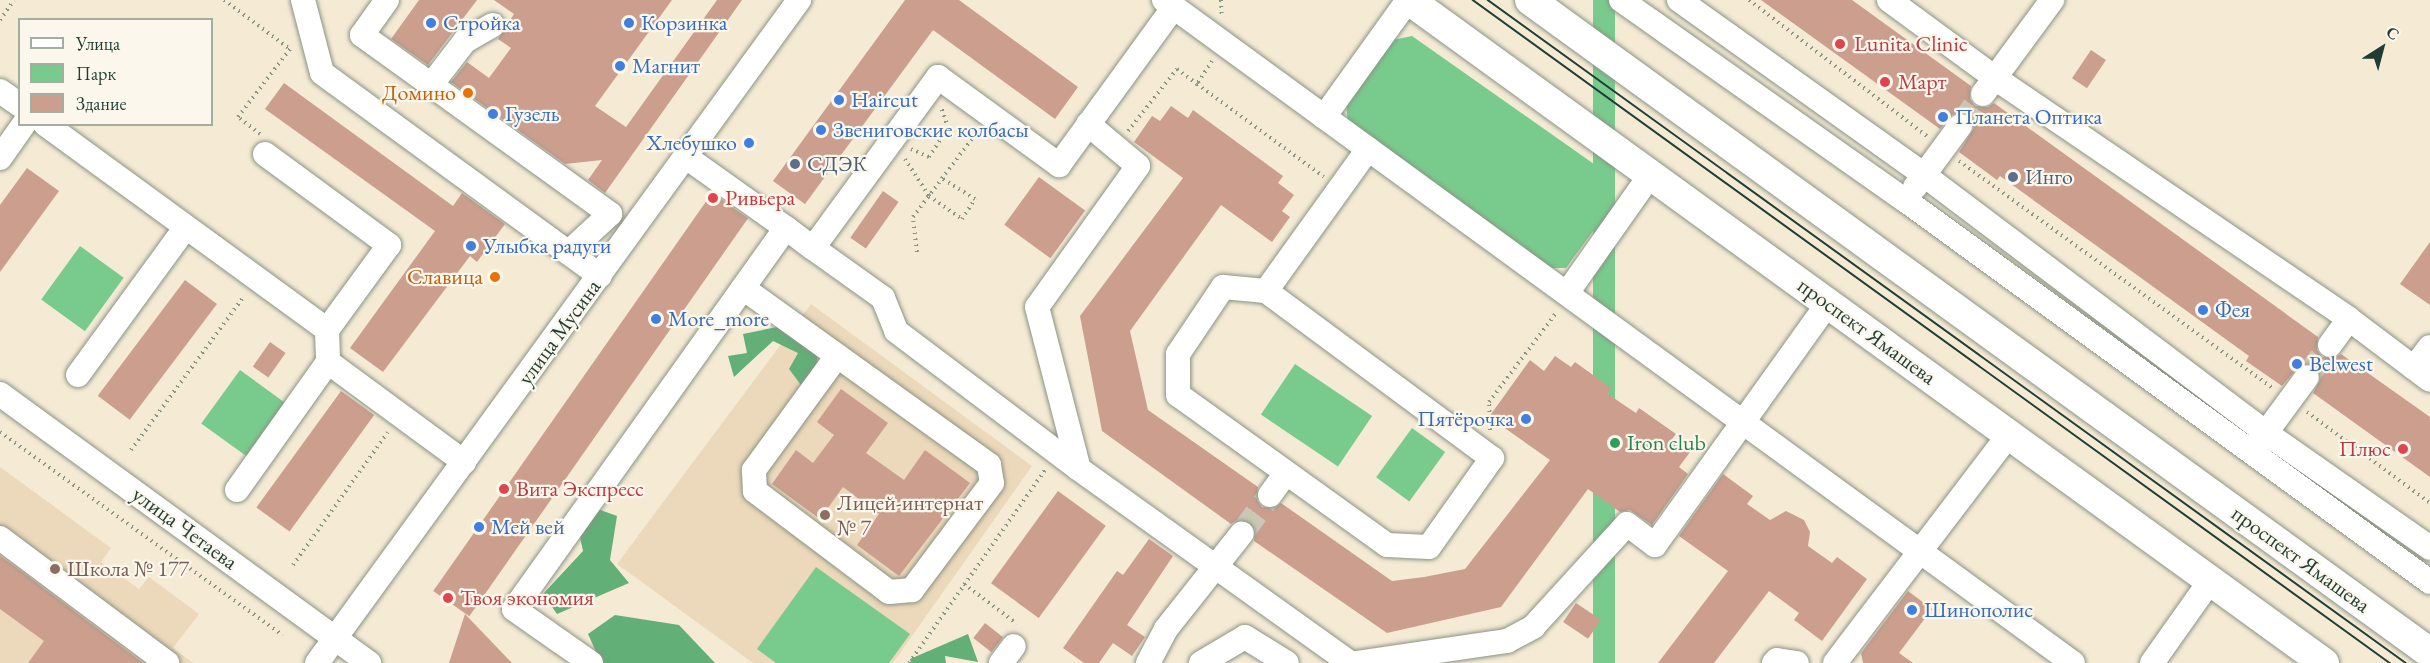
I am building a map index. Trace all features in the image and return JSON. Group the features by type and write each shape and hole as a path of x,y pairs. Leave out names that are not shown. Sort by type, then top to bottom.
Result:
{"main road":[{"name":"проспект Ямашева","path":"1409,0 2010,433 2324,663"},
{"name":"проспект Ямашева","path":"1530,0 2430,652"}],"street":[{"path":"303,0 322,73 600,276"},
{"path":"387,0 362,35 610,214 568,253"},
{"name":"улица Мусина","path":"317,663 799,0"},
{"path":"1324,117 1409,0"},
{"path":"1621,0 1645,7 1905,200 2430,582"},
{"path":"1679,0 1924,175 2266,433 2430,548"},
{"path":"1889,0 1917,8 1989,86 2349,319 2422,374 2430,346"},
{"path":"1989,86 2052,0"},
{"path":"813,248 938,77 1059,165 1169,4 2073,663"},
{"path":"431,85 465,41 493,25"},
{"path":"0,91 18,104"},
{"path":"1079,469 1036,307 1138,166 1118,144 1088,124"},
{"path":"0,158 23,126"},
{"path":"48,126 327,330"},
{"path":"1905,200 1960,126"},
{"path":"1266,291 1368,149"},
{"path":"237,490 328,362 327,330 389,245 265,154"},
{"path":"686,157 883,298 896,331 1079,469 1344,661 1507,641 1533,627 1627,524 1654,545 1828,303"},
{"path":"1568,294 1652,174"},
{"path":"78,375 185,228"},
{"path":"591,663 514,609 786,228"},
{"path":"1224,286 1266,291 1492,458 1429,547 1387,545 1178,395 1178,354 1224,286"},
{"path":"743,288 989,465 992,483 912,590 890,592 755,491 754,470 837,356"},
{"path":"2330,345 2349,319"},
{"path":"328,362 464,462"},
{"path":"2252,452 2307,377"},
{"name":"улица Четаева","path":"0,394 369,663"},
{"path":"1835,663 1922,553 2010,433"},
{"path":"1270,495 1285,474"},
{"path":"1148,663 1166,629 1242,532"},
{"path":"0,538 167,663"},
{"path":"2152,663 2210,581"},
{"path":"1201,663 1245,637 1287,663"},
{"path":"1774,663 1776,660 1797,663"}],"path":[{"path":"0,20 14,0"},
{"path":"224,0 322,73"},
{"path":"1197,84 1223,43 1221,0"},
{"path":"1749,0 1943,149 2430,503"},
{"path":"265,154 268,140 238,117 290,49"},
{"path":"1118,144 1177,69 1325,178 1319,187"},
{"path":"892,140 929,158 948,128 933,84"},
{"path":"917,252 913,217 990,115"},
{"path":"892,140 929,196 962,219 975,199 942,178"},
{"path":"131,450 256,280"},
{"path":"1492,458 1489,402 1568,294"},
{"path":"293,565 400,415"},
{"path":"0,432 283,635"},
{"path":"909,663 1058,453"},
{"path":"964,584 1027,631 1008,654"}],"shaded area":[{"name":"Лицей-интернат № 7","path":"811,304 1032,466 893,663 753,663 617,564"},
{"name":"Школа № 177","path":"0,467 111,548 101,562 139,589 149,577 199,614 173,648 193,663 0,663"}],"green space":[{"path":"1593,0 1615,0 1615,663 1593,663"},
{"path":"1412,36 1611,176 1615,201 1566,268 1548,268 1348,124 1345,91 1383,42"},
{"path":"80,246 124,278 85,331 41,299"},
{"path":"777,327 816,346 818,368 801,385 789,369 798,353 773,341 734,377 728,356 747,353 743,334"},
{"path":"1295,364 1372,416 1338,467 1261,415"},
{"path":"240,370 285,403 247,456 201,423"},
{"path":"1412,428 1445,452 1409,501 1376,477"},
{"path":"595,508 617,516 610,560 629,583 557,614 543,594 583,551 578,528"},
{"path":"816,567 910,634 889,663 776,663 757,649"},
{"path":"615,615 679,625 715,663 601,663 588,634"},
{"path":"968,634 978,662 945,656 946,663 911,663 910,659"}],"building":[{"name":"Стройка","path":"419,0 477,0 428,65 391,39"},
{"path":"494,0 672,0 595,106 626,127 717,0 742,0 605,193 588,180 602,160 565,164 451,82 467,62 489,78 511,48 498,39 514,14"},
{"path":"905,0 959,0 1078,87 1055,119 933,30 805,204 773,181"},
{"path":"1761,0 1852,0 1971,86 1970,99 1975,106 1988,107 1994,103 2318,337 2317,350 2322,357 2335,358 2341,354 2430,417 2430,477 2313,393 2321,378 2315,365 2301,364 2282,386 2246,361 2249,356 2000,176 1997,180 1959,152 1974,128 1968,114 1954,113 1940,129"},
{"path":"2091,50 2106,60 2087,88 2072,78"},
{"path":"284,83 453,206 462,193 505,224 477,262 470,256 383,372 350,348 435,231 265,109"},
{"path":"1171,106 1188,118 1193,110 1283,176 1278,183 1294,195 1282,211 1290,217 1272,242 1221,205 1130,331 1148,410 1258,487 1257,500 1262,507 1275,508 1281,503 1392,581 1424,577 1465,569 1550,460 1489,417 1530,360 1544,371 1555,356 1571,367 1575,362 1611,388 1607,393 1621,403 1636,413 1639,408 1676,434 1672,439 1690,452 1679,467 1688,474 1652,525 1630,510 1620,512 1588,489 1501,607 1387,633 1254,541 1255,528 1250,522 1237,520 1231,524 1102,431 1080,316 1183,178 1134,142 1152,116 1160,121"},
{"path":"27,168 59,191 0,272 0,205"},
{"path":"1039,177 1085,211 1050,258 1004,225"},
{"path":"883,191 899,202 866,249 850,238"},
{"path":"712,193 748,218 469,616 433,591"},
{"path":"2430,242 2430,305 2400,284"},
{"path":"185,280 217,304 130,420 98,396"},
{"path":"270,342 286,353 268,377 253,367"},
{"path":"841,389 888,423 866,453 904,480 925,450 970,483 899,576 857,545 879,514 843,487 820,519 772,484 796,450 813,463 834,435 817,422"},
{"path":"341,391 374,415 290,532 256,507"},
{"path":"1723,474 1753,496 1747,504 1770,520 1786,511 1804,520 1810,532 1808,546 1832,563 1837,557 1867,579 1822,641 1794,620 1799,613 1769,591 1714,663 1658,663 1728,571 1679,536"},
{"path":"1058,491 1106,526 1039,618 991,583"},
{"path":"1149,539 1173,556 1127,625 1145,637 1132,656 1113,643 1099,663 1084,663 1063,648 1117,571 1123,575"},
{"path":"0,556 143,663 28,663 44,641 0,609"},
{"path":"1908,591 1932,609 1899,653 1913,663 1863,663 1861,653"},
{"path":"1576,603 1601,620 1588,639 1563,622"},
{"path":"465,614 512,663 449,663"},
{"path":"985,623 1003,637 991,652 973,638"}],"tunnel":[{"path":"1960,126 1983,94"},
{"path":"2307,377 2330,345"},
{"path":"1242,533 1270,495"}],"tram line":[{"path":"1473,0 2390,663"},
{"path":"1488,0 2406,663"}],"place":[{"name":"Стройка","path":"431,23"},
{"name":"Корзинка","path":"629,23"},
{"name":"Lunita Clinic","path":"1840,44"},
{"name":"Магнит","path":"620,66"},
{"name":"Март","path":"1885,82"},
{"name":"Домино","path":"468,93"},
{"name":"Haircut","path":"839,100"},
{"name":"Гузель","path":"493,114"},
{"name":"Планета Оптика","path":"1943,117"},
{"name":"Звениговские колбасы","path":"821,130"},
{"name":"Хлебушко","path":"749,143"},
{"name":"СДЭК","path":"795,164"},
{"name":"Инго","path":"2013,177"},
{"name":"Ривьера","path":"713,198"},
{"name":"Улыбка радуги","path":"471,246"},
{"name":"Славица","path":"495,277"},
{"name":"Фея","path":"2203,310"},
{"name":"More_more","path":"656,319"},
{"name":"Belwest","path":"2297,364"},
{"name":"Пятёрочка","path":"1526,419"},
{"name":"Iron club","path":"1615,443"},
{"name":"Плюс","path":"2403,449"},
{"name":"Вита Экспресс","path":"504,489"},
{"name":"Лицей-интернат № 7","path":"825,515"},
{"name":"Мей вей","path":"479,527"},
{"name":"Школа № 177","path":"55,569"},
{"name":"Твоя экономия","path":"448,598"},
{"name":"Шинополис","path":"1912,610"}]}
